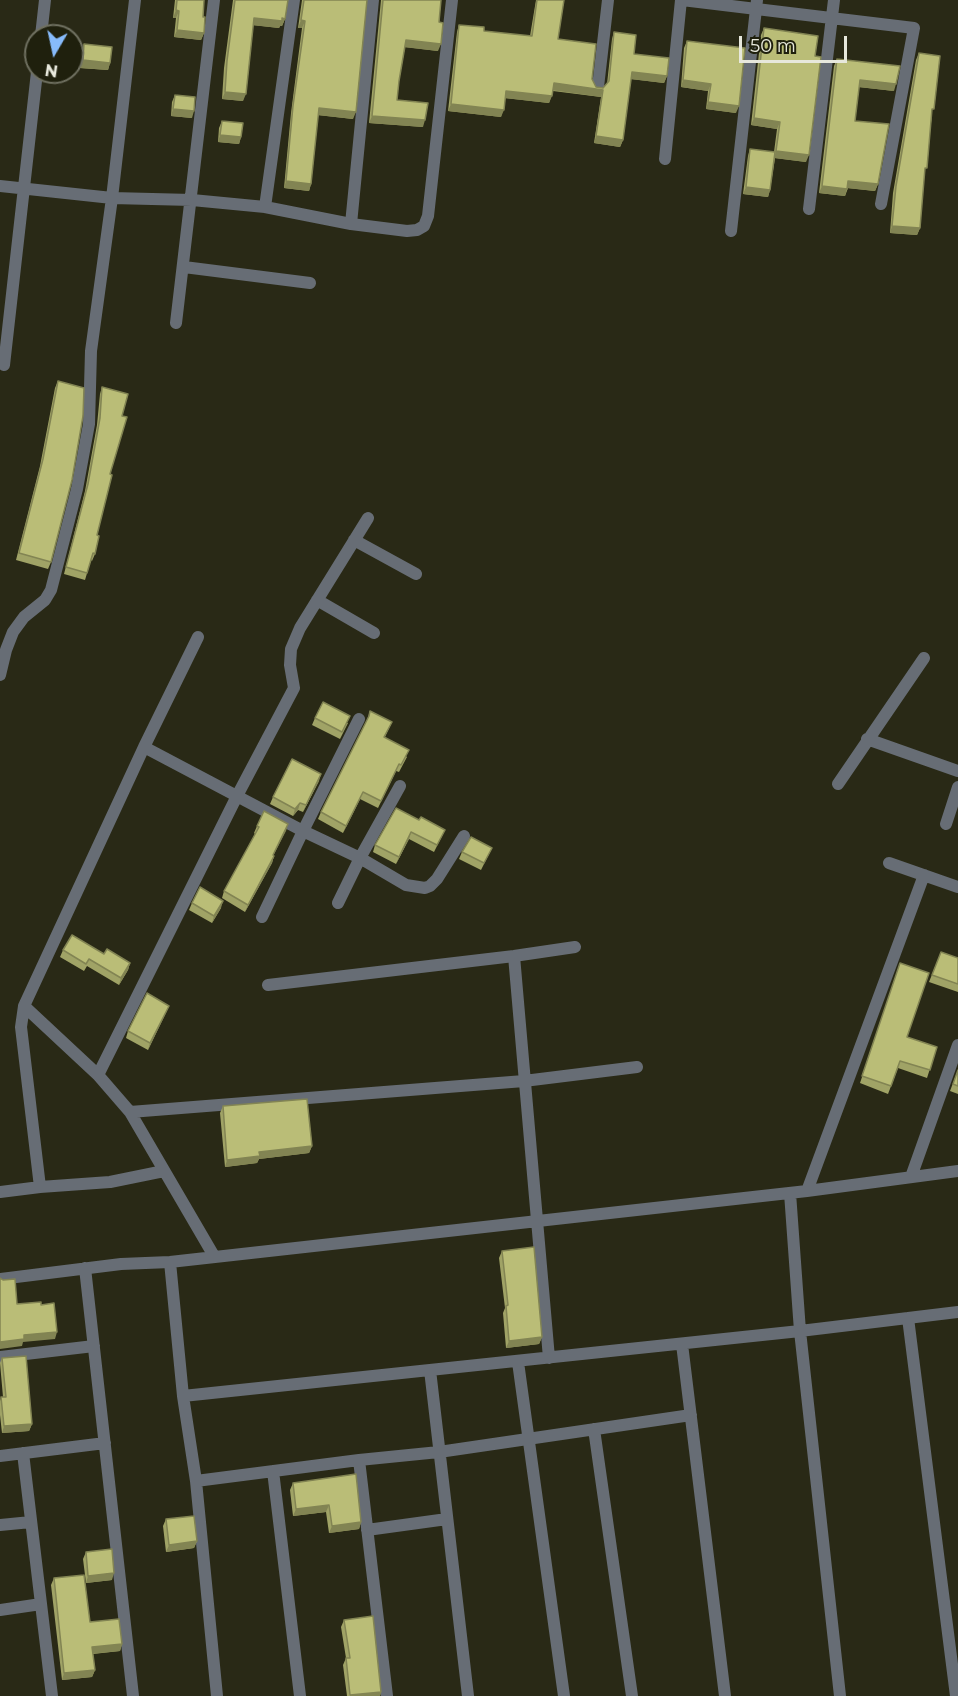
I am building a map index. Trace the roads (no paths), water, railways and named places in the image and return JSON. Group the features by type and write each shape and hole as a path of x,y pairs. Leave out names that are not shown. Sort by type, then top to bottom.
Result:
{"street":[{"path":"42,24 45,0"},
{"path":"0,675 13,632 24,618 45,600 51,590 77,489 89,424 91,351 112,198 135,0"},
{"path":"177,323 214,0"},
{"path":"266,207 294,0"},
{"path":"351,224 373,0"},
{"path":"0,186 112,198 192,200 266,207 351,224 407,231 417,230 424,226 431,190 452,0"},
{"path":"598,87 608,0"},
{"path":"665,159 681,0 757,4 831,18 914,28 881,204"},
{"path":"809,210 834,0"},
{"path":"731,231 757,4"},
{"path":"4,365 36,84"},
{"path":"184,267 310,283"},
{"path":"98,1075 237,796 294,688 290,665 291,649 300,628 368,518"},
{"path":"354,540 416,574"},
{"path":"317,600 374,633"},
{"path":"40,1187 21,1028 24,1006 144,747 198,637"},
{"path":"838,784 924,658"},
{"path":"262,918 359,719"},
{"path":"867,739 958,771"},
{"path":"144,747 303,831 360,858 406,885 425,888 437,879 464,836"},
{"path":"338,903 400,786"},
{"path":"946,824 958,787"},
{"path":"889,863 958,887"},
{"path":"807,1191 924,875"},
{"path":"268,985 575,947"},
{"path":"514,956 549,1358"},
{"path":"24,1006 98,1075 130,1112 214,1256"},
{"path":"911,1177 958,1045"},
{"path":"130,1112 524,1081 638,1067"},
{"path":"0,1192 110,1182 164,1171"},
{"path":"0,1279 807,1191 958,1171"},
{"path":"790,1192 800,1332 840,1696"},
{"path":"170,1262 183,1396 196,1481 217,1696"},
{"path":"86,1268 133,1696"},
{"path":"183,1396 800,1332 958,1312"},
{"path":"908,1318 956,1696"},
{"path":"682,1344 725,1696"},
{"path":"0,1357 94,1346"},
{"path":"518,1362 564,1696"},
{"path":"430,1370 468,1696"},
{"path":"196,1481 439,1452 691,1415"},
{"path":"594,1429 632,1696"},
{"path":"0,1456 105,1443"},
{"path":"23,1453 52,1696"},
{"path":"359,1460 387,1696"},
{"path":"273,1471 300,1696"},
{"path":"367,1530 447,1519"},
{"path":"0,1525 32,1522"},
{"path":"0,1610 41,1604"}]}
